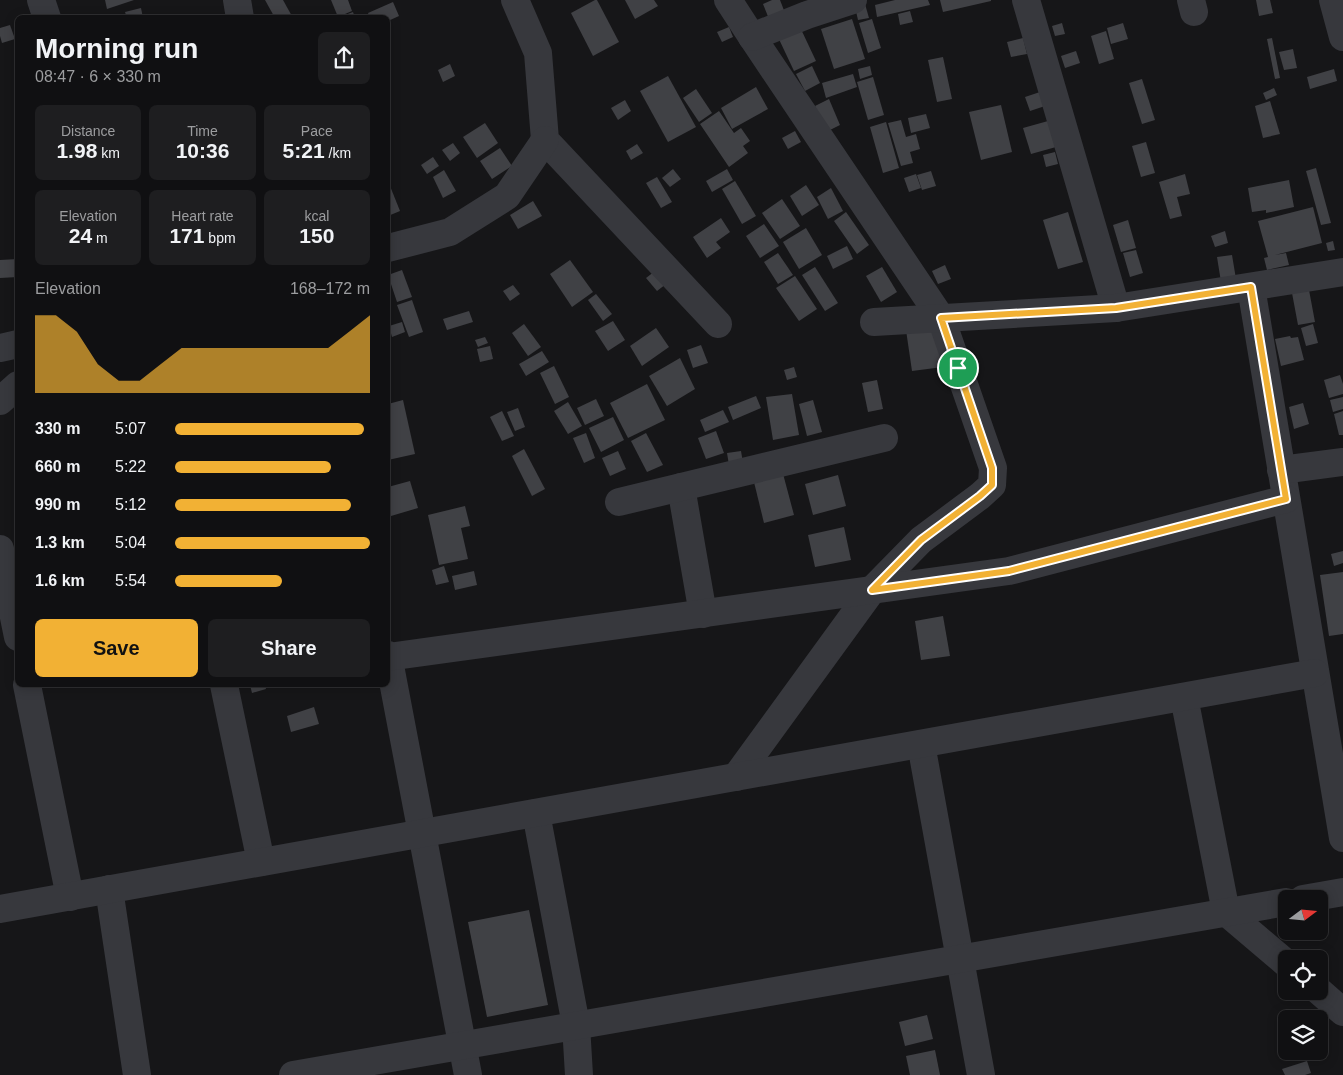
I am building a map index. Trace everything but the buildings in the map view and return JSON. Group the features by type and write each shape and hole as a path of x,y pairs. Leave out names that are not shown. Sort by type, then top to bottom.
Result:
{"street":[{"path":"41,0 46,15"},
{"path":"237,0 240,15"},
{"path":"515,0 538,54 545,140 718,324"},
{"path":"728,0 941,318 992,468 992,485 921,540 872,590 736,777"},
{"path":"752,37 807,15 853,0"},
{"path":"1026,0 1116,308"},
{"path":"1333,0 1343,37"},
{"path":"390,247 450,232 507,196 545,140"},
{"path":"874,322 1116,308 1343,272"},
{"path":"1251,287 1343,838"},
{"path":"0,348 15,345"},
{"path":"0,401 15,388"},
{"path":"619,502 884,438"},
{"path":"1281,470 1343,462"},
{"path":"681,487 702,614"},
{"path":"390,656 1009,571 1286,499"},
{"path":"0,549 15,622"},
{"path":"390,666 468,1075"},
{"path":"0,909 1315,673"},
{"path":"27,687 70,897"},
{"path":"224,687 261,862"},
{"path":"1184,697 1226,912 1278,956"},
{"path":"921,744 981,1075"},
{"path":"536,813 576,1026 579,1075"},
{"path":"109,889 137,1075"},
{"path":"1328,895 1343,892"},
{"path":"293,1075 1278,903"},
{"path":"1328,999 1343,1012"}],"route":[{"path":"1251,287 1286,499 1009,571 872,590 921,540 992,485 992,468 958,368 941,318 1116,308 1251,287"}]}
